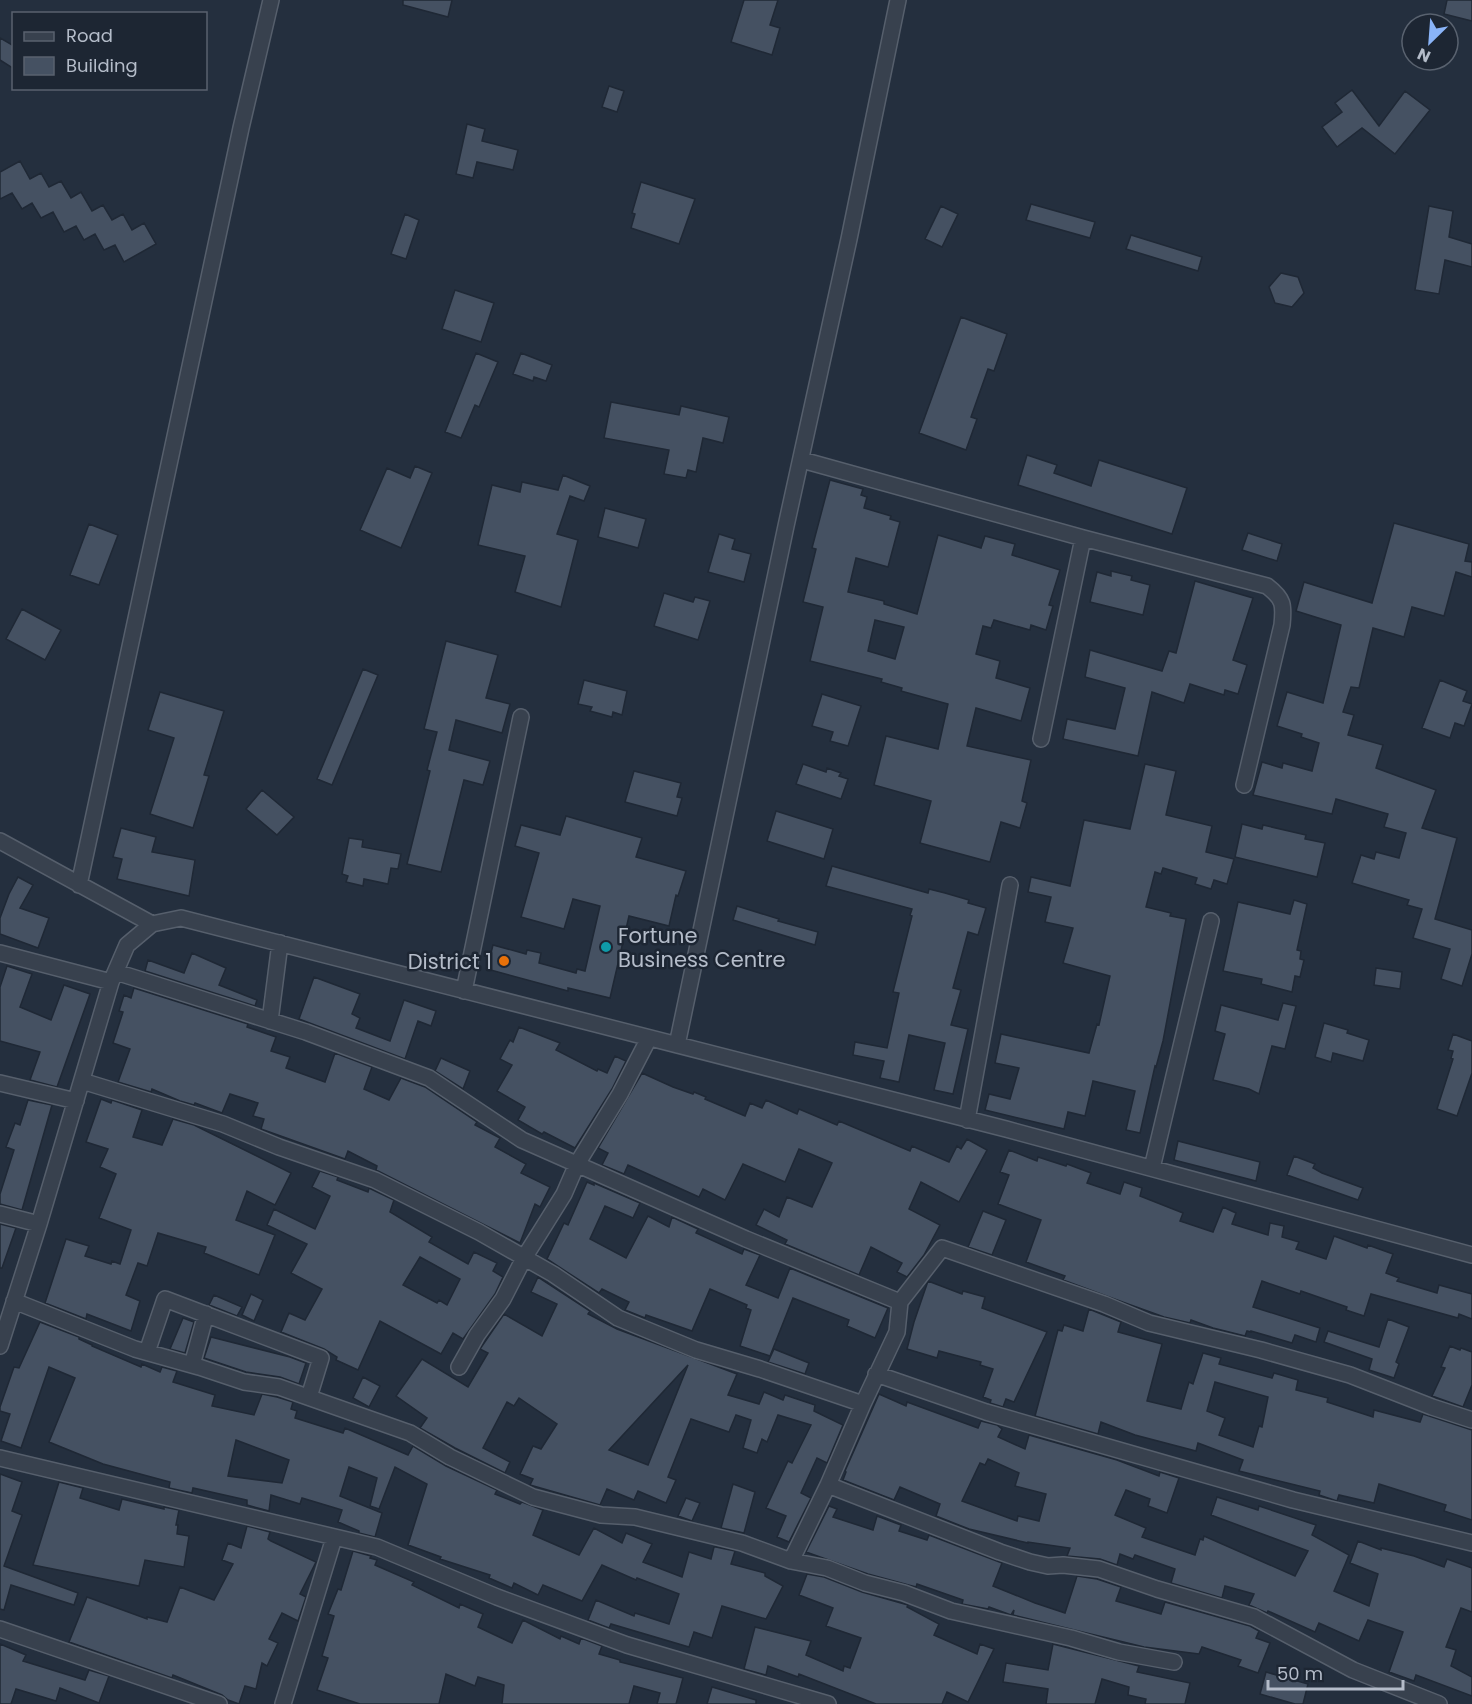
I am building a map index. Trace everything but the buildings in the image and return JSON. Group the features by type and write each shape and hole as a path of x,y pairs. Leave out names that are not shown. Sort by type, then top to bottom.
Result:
{"street":[{"path":"79,885 238,140 271,0"},
{"path":"677,1045 898,0"},
{"path":"802,460 1267,586 1278,595 1284,608 1244,785"},
{"path":"1041,739 1083,538"},
{"path":"464,991 521,717"},
{"path":"0,841 152,924"},
{"path":"967,1120 1010,885"},
{"path":"0,1346 114,977 128,945 152,924 181,918 1006,1129 1472,1255"},
{"path":"1152,1168 1211,921"},
{"path":"270,1021 280,943"},
{"path":"0,953 114,977 270,1021 429,1078 522,1140 746,1239 900,1302"},
{"path":"459,1367 477,1335 503,1299 524,1258 564,1194 578,1164 620,1094 649,1038"},
{"path":"82,1081 223,1124 279,1147 375,1180 479,1232 553,1274 618,1318 696,1350 771,1372 863,1404"},
{"path":"0,1083 76,1101"},
{"path":"0,1214 39,1224"},
{"path":"791,1561 897,1332 900,1302 942,1248 1104,1304 1149,1323 1261,1350 1350,1375 1472,1420"},
{"path":"147,1352 165,1299 321,1358 309,1397"},
{"path":"14,1301 147,1352 244,1382 279,1387 410,1433 450,1457 533,1497 600,1515 635,1517 732,1541 791,1561 827,1568 951,1611 1119,1652 1174,1662"},
{"path":"192,1365 206,1314"},
{"path":"876,1374 986,1412 1281,1497 1472,1543"},
{"path":"0,1458 386,1550 498,1597 627,1645 828,1704"},
{"path":"828,1485 1030,1562 1048,1566 1063,1565 1099,1569 1157,1589 1254,1617 1353,1670 1439,1704"},
{"path":"282,1704 334,1538"},
{"path":"0,1629 219,1704"}],"place":[{"name":"Fortune Business Centre","path":"606,947"},
{"name":"District 1","path":"504,961"}]}
